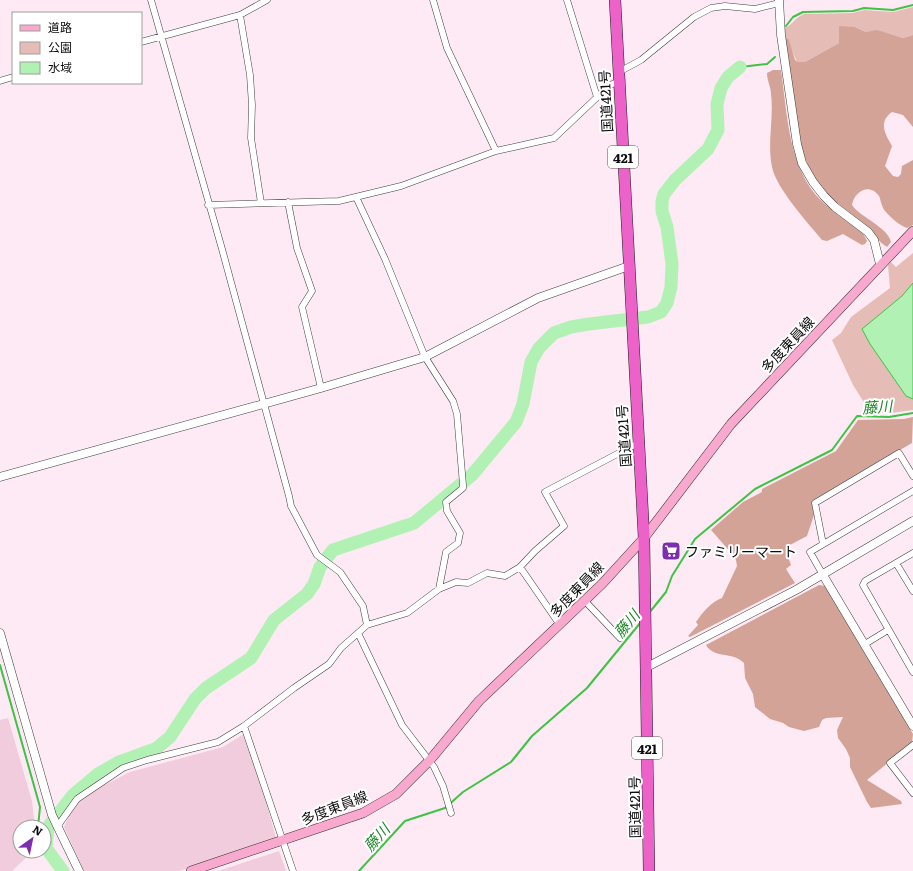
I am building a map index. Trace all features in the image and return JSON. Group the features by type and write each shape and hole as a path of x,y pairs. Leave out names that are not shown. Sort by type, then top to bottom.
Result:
{"highway":[{"name":"国道421号","path":"615,0 644,538 644,613 650,871"}],"main road":[{"name":"多度東員線","path":"191,871 363,813 396,794 430,760 479,701 560,626 644,538 731,424 880,264 913,231"}],"street":[{"path":"150,0 290,496 291,506 315,551 340,572 363,606 367,625"},
{"path":"142,42 240,15 267,0"},
{"path":"433,0 447,48 496,151"},
{"path":"568,0 597,97"},
{"path":"208,205 339,201 401,186 496,151 554,138 619,77 694,17 711,8 725,6 755,9 779,1 782,43 797,144 802,163 812,182 824,196 835,207 868,232 874,240 880,264"},
{"path":"240,15 250,75 252,106 251,138 261,203"},
{"path":"0,81 12,77"},
{"path":"356,197 385,259 425,357 453,401 456,414 463,488 446,502 447,510 460,533 458,543 446,552 439,589"},
{"path":"288,202 297,248 312,291 302,307 321,388"},
{"path":"0,477 321,388 425,357 538,298 629,266"},
{"path":"56,825 77,799 123,768 147,760 218,742 244,726 294,688 329,664 341,648 367,625 407,613 439,589 456,582 468,583 487,573 505,576 520,567 535,551 564,526 545,492 638,443"},
{"path":"822,544 815,503 899,453 913,476"},
{"path":"913,491 809,553 913,726"},
{"path":"645,668 796,590 913,521"},
{"path":"913,553 865,581 862,585 913,672"},
{"path":"896,563 913,591"},
{"path":"520,567 560,626"},
{"path":"585,601 620,638"},
{"path":"865,644 888,630"},
{"path":"0,633 52,815 79,871"},
{"path":"358,633 402,725 430,760 443,786 451,812"},
{"path":"244,726 293,871"},
{"path":"913,745 890,763 913,793"}],"shaded area":[{"path":"839,26 855,27 866,32 877,30 903,38 913,35 913,127 903,115 892,112 885,120 884,128 892,146 885,166 893,176 898,177 901,174 902,166 913,160 913,225 907,228 895,221 884,209 879,196 871,190 862,190 853,200 852,205 856,210 885,232 891,242 887,247 866,226 823,190 813,175 805,158 799,139 785,40 787,38 789,40 795,60 798,62 805,62 839,43"},
{"path":"773,70 781,70 790,135 799,166 806,181 815,194 826,205 863,233 867,241 865,244 862,245 843,234 827,241 822,240 793,205 780,185 772,167 770,149 772,103 767,73"},
{"path":"913,417 912,443 812,501 814,515 807,536 790,545 786,551 791,565 786,569 795,583 690,637 688,636 698,625 696,622 704,611 714,602 722,598 737,566 733,555 711,530 743,502 762,492 762,489 836,451 858,420 904,419"},
{"path":"819,585 826,586 913,734 912,743 867,780 901,801 902,804 871,808 850,767 850,758 846,749 838,738 837,730 843,717 826,718 822,720 819,727 804,731 789,727 783,723 770,719 755,707 753,694 745,678 744,663 734,657 718,654 709,649 706,645"},
{"path":"8,718 32,801 34,819 12,819 12,859 25,859 12,871 0,871 0,720"},
{"path":"247,732 277,842 179,871 84,871 64,827 77,799 130,772 223,747"},
{"path":"279,851 286,871 218,871"}],"green space":[{"path":"913,7 913,35 903,38 877,31 866,32 855,27 839,27 839,43 805,62 797,62 790,46 790,42 785,40 784,28 804,14 853,13 864,10 893,12"},
{"path":"913,253 913,410 890,413 870,412 853,385 832,340 841,333 851,317 890,288 888,265 891,262 896,267"}],"water":[{"path":"913,283 913,399 906,396 870,344 862,329 902,296"}],"waterway":[{"path":"786,26 793,17 803,12 853,11 864,8 893,10 913,5"},
{"path":"740,67 767,64 775,57"},
{"path":"63,871 46,848 48,827 73,795 98,774 119,762 157,748 170,737 195,699 206,688 251,658 274,620 307,594 314,584 320,567 333,550 414,523 472,475 516,422 523,404 531,362 539,348 554,333 571,327 648,317 661,312 667,303 671,287 672,264 667,227 662,211 664,194 675,180 708,149 718,130 717,104 721,88 728,77 740,67"},
{"name":"藤川","path":"649,613 666,592 672,576 695,539 755,489 832,450 857,416 889,417 913,413"},
{"name":"藤川","path":"359,871 405,821 445,808 463,792 511,762 532,736 587,688 641,622"},
{"path":"0,665 40,807 39,819"}],"place":[{"name":"ファミリーマート","path":"671,551"}]}
